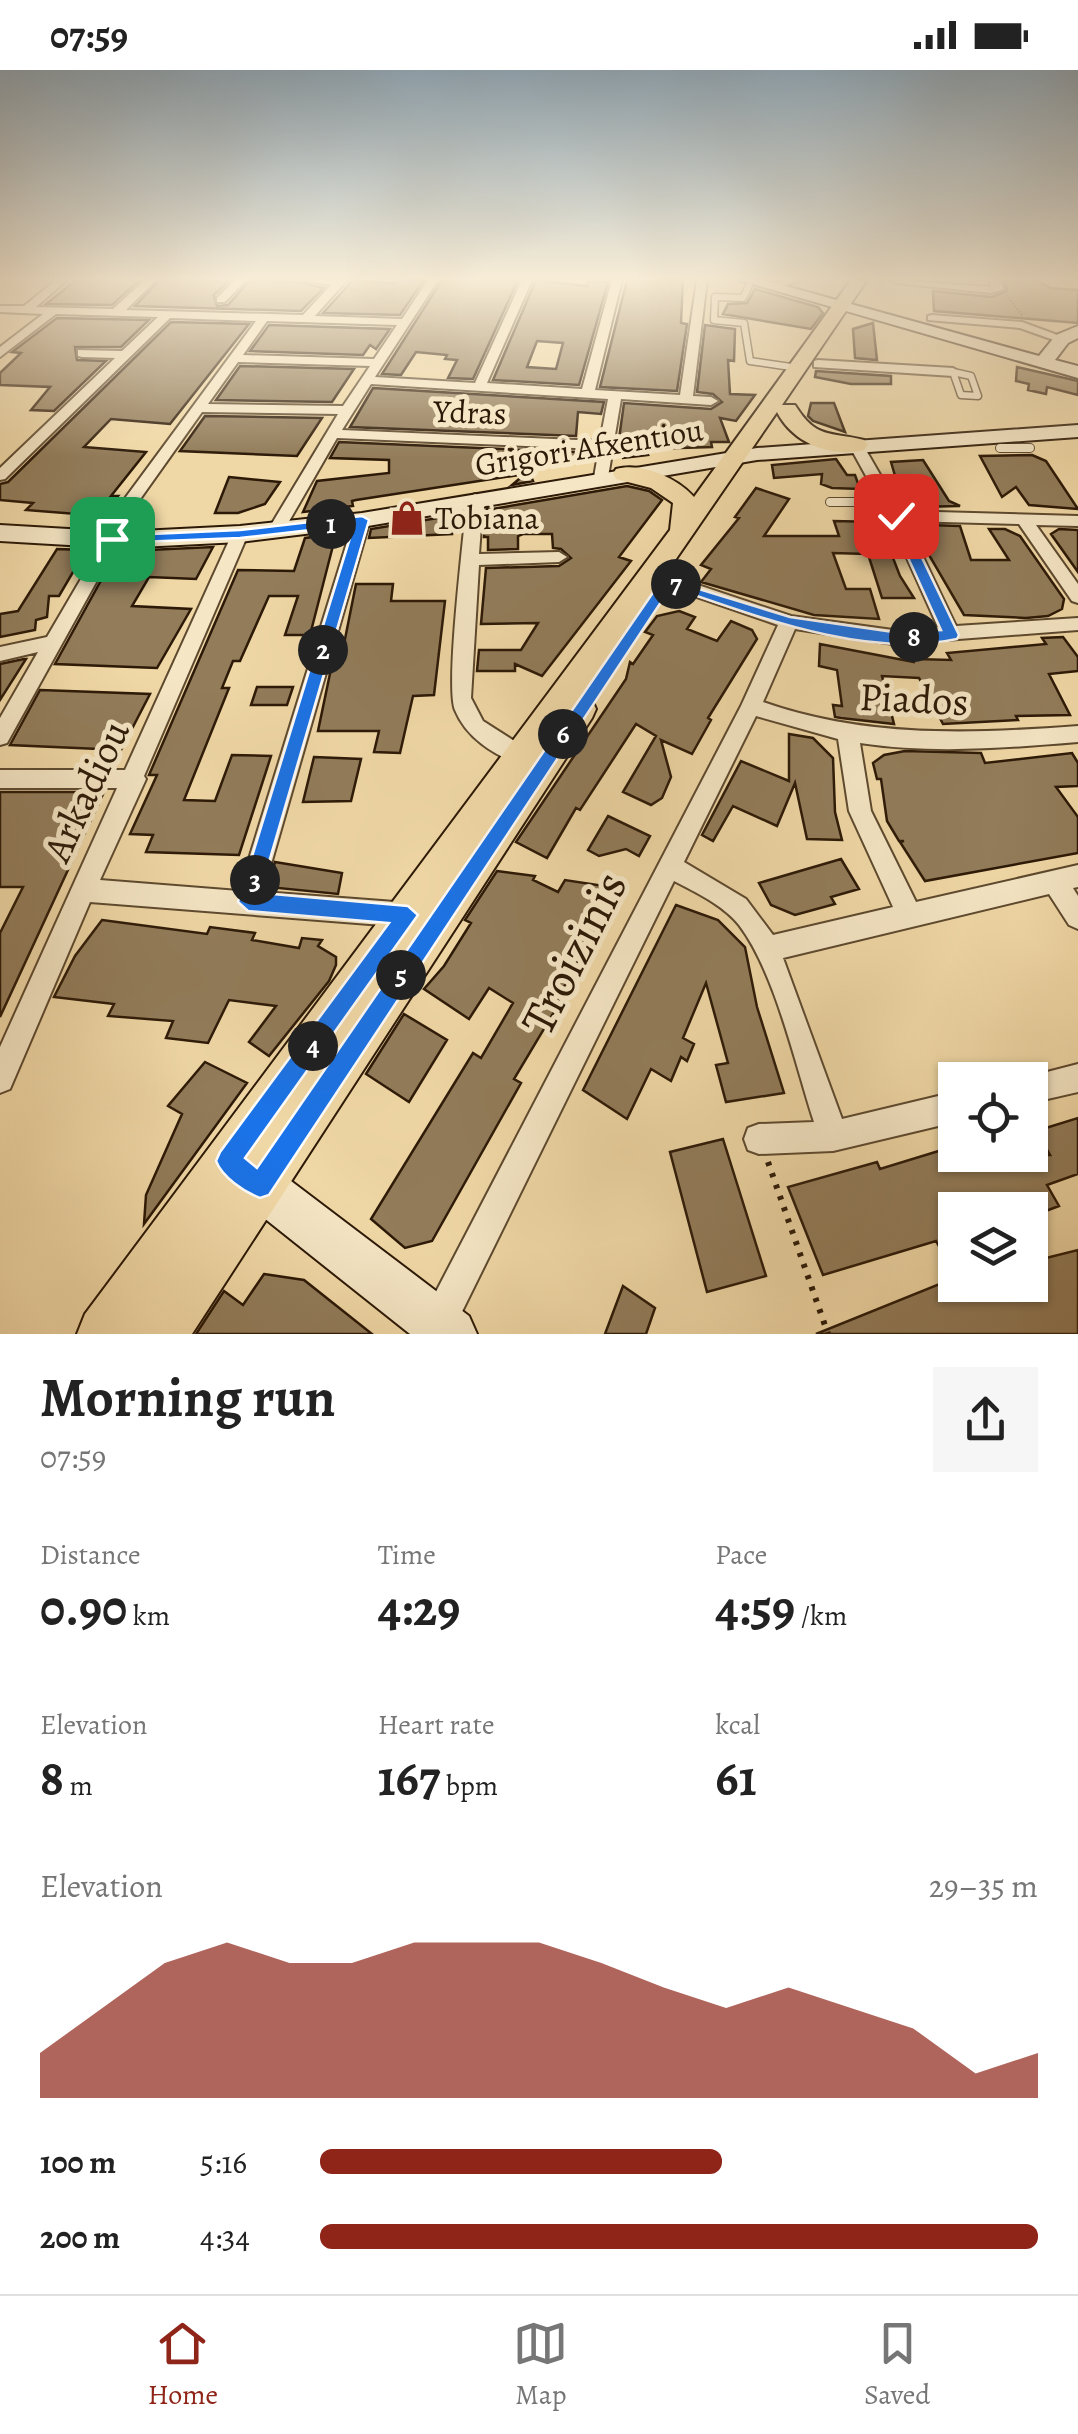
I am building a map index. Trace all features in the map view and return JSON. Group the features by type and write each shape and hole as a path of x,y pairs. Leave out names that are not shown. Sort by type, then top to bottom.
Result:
{"main road":[{"path":"160,1334 244,1173 408,915 520,755 828,339"},
{"path":"106,1334 244,1173 668,581 745,455 787,410 809,366"},
{"path":"787,410 793,424 808,438 856,445"},
{"path":"613,475 650,478 674,489 687,506 684,531"}],"street":[{"path":"1,474 141,339"},
{"path":"0,737 111,535 247,339"},
{"path":"276,530 393,339"},
{"path":"479,387 501,339"},
{"path":"588,394 602,339"},
{"path":"686,399 695,339"},
{"path":"957,339 1078,372"},
{"path":"1044,362 1066,339"},
{"path":"82,352 124,355"},
{"path":"232,358 378,364"},
{"path":"809,366 953,372"},
{"path":"367,380 711,401"},
{"path":"613,475 606,444 615,396"},
{"path":"198,408 347,410"},
{"name":"Grigori Afxentiou","path":"0,532 240,534 362,520 745,455 856,445 998,446 1078,430"},
{"name":"Ydras","path":"333,434 606,444"},
{"path":"856,445 892,509 951,635"},
{"path":"475,499 463,710 479,731 520,755"},
{"path":"892,509 1026,521 1078,521"},
{"path":"248,902 362,520"},
{"path":"1026,521 1078,596"},
{"name":"Arkadiou","path":"0,1079 240,534"},
{"path":"472,560 559,557"},
{"path":"668,581 789,622 893,638 1078,624"},
{"name":"Troizinis","path":"444,1329 789,622"},
{"path":"0,654 54,642"},
{"name":"Piados","path":"751,706 848,735 993,740 1078,734"},
{"path":"848,735 860,811 909,914"},
{"path":"0,779 135,779"},
{"path":"668,866 718,892 748,917 766,949 834,1136"},
{"path":"766,949 1066,878 1078,918"},
{"path":"82,890 408,915"},
{"path":"1048,1085 1078,1078"},
{"path":"760,1139 834,1136 938,1111"},
{"path":"244,1173 444,1329"}],"lane":[{"path":"747,339 750,361 809,366"},
{"path":"953,372 971,376 978,396 961,395 953,372"},
{"path":"998,446 1030,448"},
{"path":"830,502 892,509"}],"path":[{"path":"760,1139 828,1334"}],"building":[{"path":"29,339 129,339 121,347 75,347 77,360 106,361 54,411 31,410 50,387 0,385 0,373 21,353 12,352"},
{"path":"154,339 237,339 170,424 111,419 84,447 146,452 111,496 118,496 102,516 26,510 33,503 0,500 0,484 8,482"},
{"path":"259,339 383,339 376,349 370,345 363,355 250,351"},
{"path":"404,339 491,339 473,379 448,378 457,360 445,359 447,355 416,352 401,375 382,374"},
{"path":"511,339 592,339 579,385 493,380","holes":["537,341 563,343 556,369 527,367"]},
{"path":"612,339 685,339 677,391 600,387"},
{"path":"703,339 735,339 734,361 728,360 730,394 755,395 736,421 720,418 729,442 711,442 712,447 645,449 648,455 623,458 618,446 624,403 711,409 722,402 713,394 697,392"},
{"path":"854,339 875,339 877,360 855,358"},
{"path":"240,366 354,369 332,402 216,400"},
{"path":"1017,367 1078,381 1078,395 1047,387 1046,394 1028,390 1029,384 1016,381"},
{"path":"816,371 891,376 891,384 851,384 815,377"},
{"path":"373,388 604,402 601,414 578,412 576,436 350,427"},
{"path":"811,403 834,403 845,432 813,421 808,416"},
{"path":"205,416 322,418 297,456 180,451"},
{"path":"339,442 576,452 576,458 536,465 530,474 533,481 512,485 525,474 303,512 317,481 389,473 389,460 330,458"},
{"path":"1032,455 1046,461 1078,509 1029,505 1016,487 1002,497 980,456"},
{"path":"836,459 847,475 855,475 860,489 821,484 822,474 774,478 772,465"},
{"path":"923,460 949,501 960,506 916,507 904,487 898,486 891,462"},
{"path":"229,477 280,482 265,504 238,513 215,513"},
{"path":"627,486 649,491 662,500 619,557 631,561 542,676 515,664 515,671 477,671 479,650 521,650 538,623 481,624 486,568 559,566 571,558 561,549 553,548 552,534 523,534 518,536 518,549 488,550 488,537 484,537 486,510"},
{"path":"756,488 789,499 764,536 839,536 834,521 879,522 900,576 914,598 882,598 868,554 833,553 846,589 870,589 879,619 814,615 701,582 711,569 701,565 739,518 735,517"},
{"path":"450,516 452,534 369,538 371,529"},
{"path":"928,525 960,526 971,560 1009,560 989,529 1005,529 1020,536 1064,599 1062,609 1048,616 1026,618 964,615 929,555 921,533"},
{"path":"1059,529 1078,530 1078,572 1051,534"},
{"path":"336,534 310,635 285,635 298,596 269,596 240,661 233,661 222,688 229,688 184,800 215,801 232,755 271,756 239,855 146,852 153,835 130,834 157,775 149,775 238,570 294,571 305,538"},
{"path":"213,547 196,579 149,577 132,606 191,609 157,668 55,664 104,575 126,551"},
{"path":"57,549 86,550 59,596 49,596 47,617 36,620 35,630 0,637 0,614 18,611"},
{"path":"356,584 393,584 391,601 445,601 434,695 413,696 400,753 374,752 379,731 318,731 332,664 340,664"},
{"path":"679,611 695,617 687,629 717,641 731,621 752,630 757,639 708,718 711,720 692,754 661,740 671,777 662,798 651,805 623,792 656,736 636,724 580,810 576,808 547,858 516,842 626,679 630,662 633,664 653,635 645,632 657,616"},
{"path":"1063,637 1078,657 1078,671 1049,674 1070,715 943,724 919,678 882,676 894,724 835,717 833,705 842,706 837,670 819,666 820,644 914,662 951,660 947,653 1046,644 1042,638"},
{"path":"26,659 0,700 0,664"},
{"path":"257,687 293,687 287,705 251,705"},
{"path":"40,690 150,694 121,750 10,745"},
{"path":"789,734 813,738 833,758 835,812 842,840 807,839 795,783 777,826 733,806 713,841 702,835 741,761 789,781"},
{"path":"905,751 981,753 985,763 1072,753 1078,763 1078,786 1056,787 1078,817 1078,853 925,881 900,842 904,841 899,841 887,821 881,779 877,779 873,763 884,755"},
{"path":"314,757 361,759 351,801 303,802"},
{"path":"0,792 104,792 0,1017 0,933 23,887 0,887"},
{"path":"608,816 650,836 639,856 626,849 599,856 588,850"},
{"path":"841,859 859,889 831,897 835,904 795,915 771,905 759,883"},
{"path":"275,862 342,873 338,894 268,887"},
{"path":"497,871 535,876 533,880 558,892 565,880 617,888 557,1000 560,1002 514,1079 521,1083 432,1241 405,1248 371,1219 473,1053 481,1058 513,1003 489,988 469,1019 424,989 471,923 465,920"},
{"path":"676,905 718,920 745,947 757,1007 784,1093 726,1102 716,1065 728,1063 706,983 683,1038 694,1044 687,1061 681,1057 671,1081 651,1069 627,1119 583,1090"},
{"path":"102,920 207,934 210,927 255,933 252,940 299,948 302,938 322,940 318,946 336,957 336,965 329,981 269,1056 249,1042 276,1006 229,1000 208,1043 166,1038 173,1021 108,1016 114,1004 54,997 75,956"},
{"path":"404,1014 447,1040 409,1102 366,1074"},
{"path":"205,1062 247,1083 144,1224 146,1195 182,1114 168,1106"},
{"path":"1078,1118 1078,1174 1047,1185 1059,1206 1048,1210 1048,1192 938,1192 938,1244 936,1241 823,1275 788,1187 877,1162 880,1169 938,1151 938,1172 1048,1172 1048,1127"},
{"path":"723,1139 766,1276 707,1292 670,1152"},
{"path":"1078,1250 1078,1334 816,1334 938,1285 938,1302 1048,1302 1048,1258"},
{"path":"264,1274 304,1280 372,1334 196,1334 224,1291 243,1305"},
{"path":"623,1286 655,1308 646,1334 605,1334"}],"place":[{"name":"Tobiana","path":"407,518"}],"route":[{"path":"112,539 240,534 362,520 248,902 408,915 228,1161 260,1186 668,581 789,622 893,638 951,635 896,516"}]}
